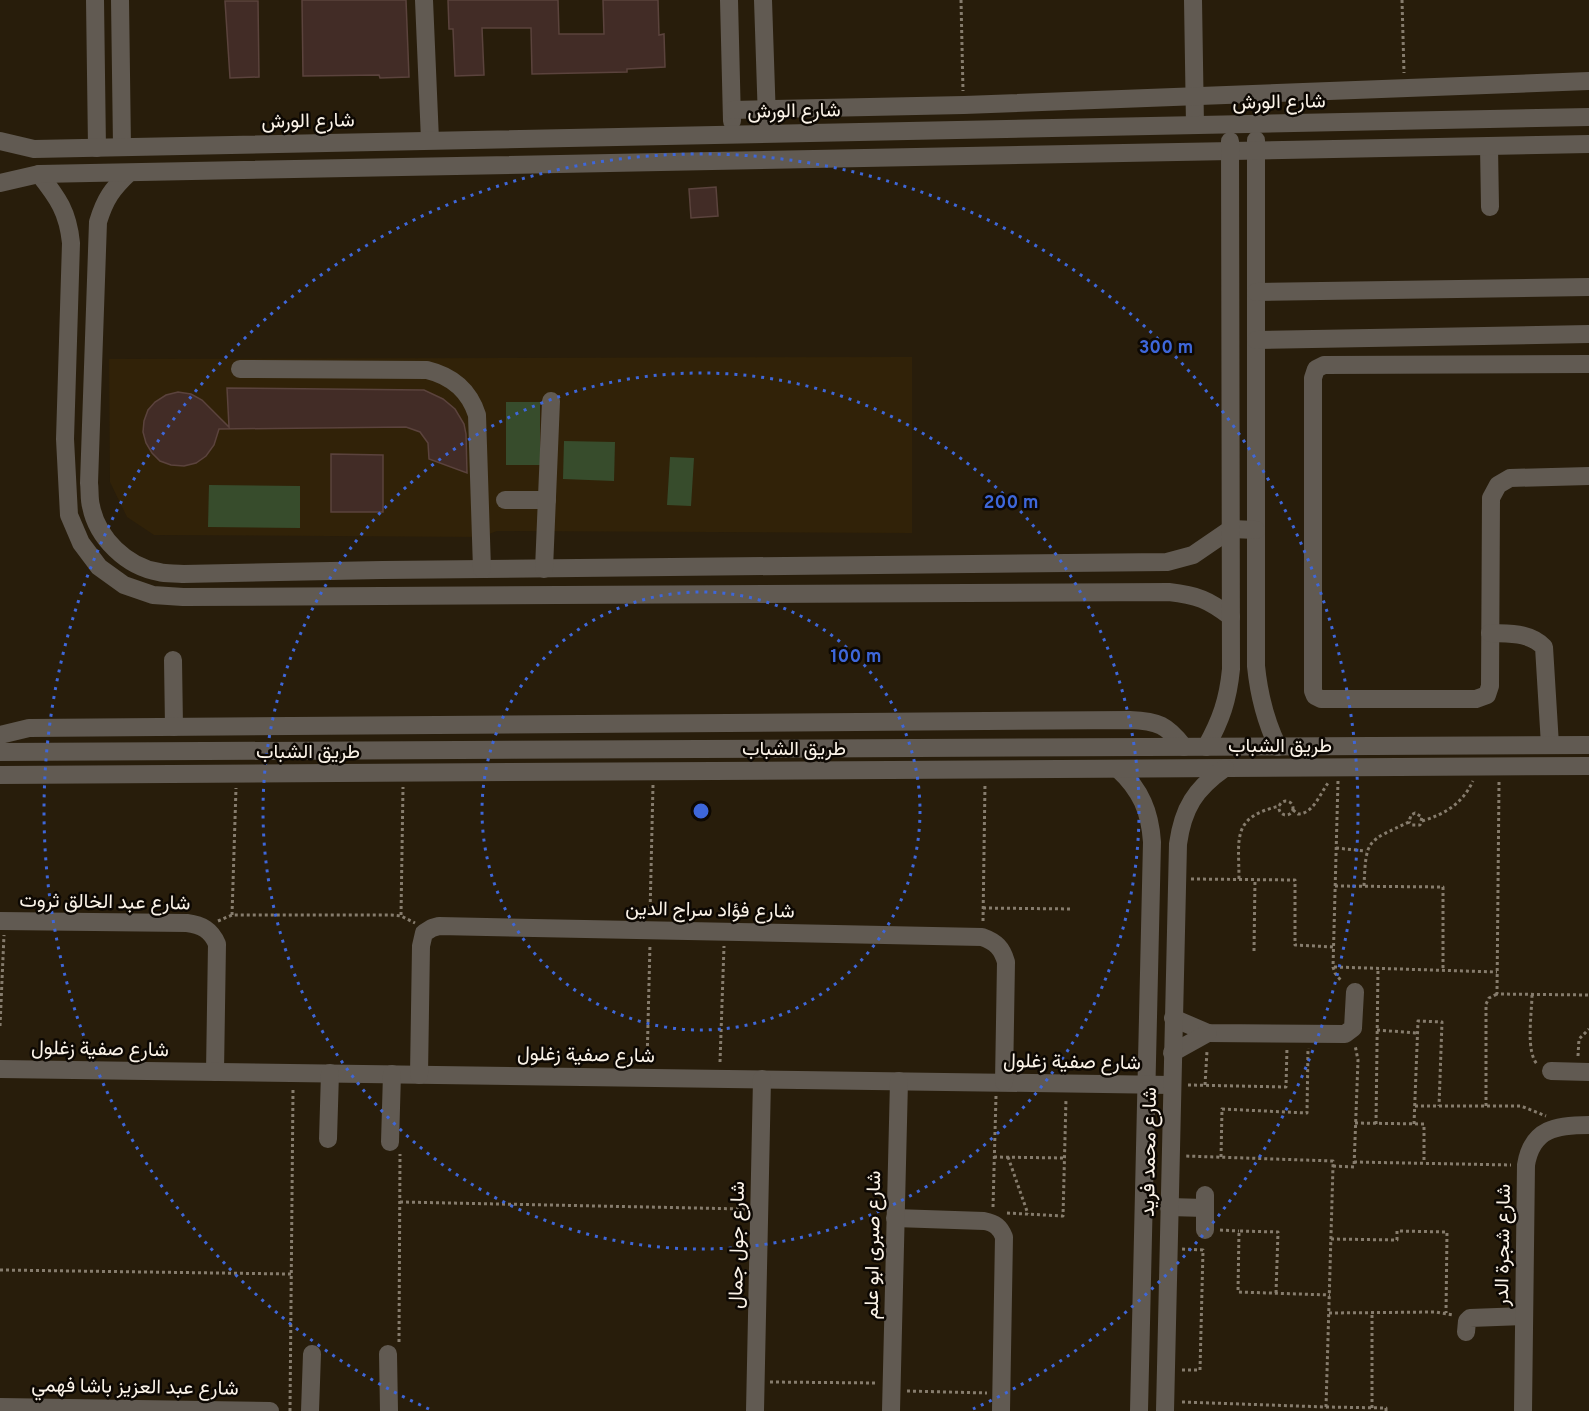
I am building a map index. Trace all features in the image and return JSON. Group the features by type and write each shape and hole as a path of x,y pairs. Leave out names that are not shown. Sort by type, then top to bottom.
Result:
{"street":[{"path":"95,0 97,148"},
{"path":"120,0 122,147"},
{"path":"424,0 430,140"},
{"path":"729,0 733,134"},
{"path":"763,0 767,133"},
{"path":"1193,0 1195,125"},
{"path":"732,110 964,105 1589,81"},
{"name":"شارع الورش","path":"0,141 34,149 1589,117"},
{"path":"1206,747 1219,723 1228,696 1231,669 1230,124"},
{"path":"1256,124 1256,666 1259,694 1266,721 1278,747"},
{"path":"244,144 244,170"},
{"path":"0,183 39,174 1589,144"},
{"path":"1489,146 1490,207"},
{"path":"129,173 115,186 104,203 98,222 89,483 91,507 100,530 115,549 135,564 158,572 183,574 1167,562 1193,555 1231,529 1256,530"},
{"path":"39,174 63,207 69,225 71,243 64,439 69,515 81,543 99,567 124,585 153,595 183,597 382,594 1169,592 1192,594 1213,603 1231,617"},
{"path":"1256,292 1589,287"},
{"path":"1256,340 1589,334"},
{"path":"1589,364 1324,365 1316,369 1313,378 1313,690 1315,696 1321,699 1476,699 1487,695 1490,686 1491,498 1498,485 1510,478 1589,476"},
{"path":"240,369 427,370 443,375 460,386 474,404 477,415 482,569"},
{"path":"544,568 551,401"},
{"path":"505,500 547,500"},
{"path":"773,567 773,593"},
{"path":"650,568 650,593"},
{"path":"382,570 382,594"},
{"path":"1490,633 1523,634 1535,639 1544,647 1550,746"},
{"path":"173,660 174,727"},
{"path":"0,735 28,728 1151,720 1171,730 1184,747"},
{"name":"طريق الشباب","path":"0,752 1589,745"},
{"name":"طريق الشباب","path":"0,776 1589,766"},
{"name":"شارع محمد فريد","path":"1165,1406 1178,844 1180,825 1191,800 1209,779 1225,768"},
{"name":"شارع محمد فريد","path":"1118,769 1130,780 1147,809 1152,842 1139,1411"},
{"path":"1152,842 1165,837 1178,844"},
{"name":"شارع عبد الخالق ثروت","path":"2,921 187,923 198,924 207,929 217,944 215,1072"},
{"name":"شارع فؤاد سراج الدين","path":"424,933 439,926 982,937"},
{"path":"419,1074 421,946 424,933"},
{"path":"982,937 994,942 1002,951 1006,962 1000,1082"},
{"path":"1173,1018 1208,1033 1348,1033 1353,1028 1355,992"},
{"path":"1172,1053 1208,1033"},
{"name":"شارع صفية زغلول","path":"0,1069 1172,1085"},
{"path":"1551,1071 1583,1071"},
{"path":"328,1139 330,1073"},
{"path":"392,1074 395,1143"},
{"name":"شارع جول جمال","path":"755,1411 762,1079"},
{"name":"شارع صبرى ابو علم","path":"891,1411 899,1081"},
{"name":"شارع شجرة الدر","path":"1523,1411 1528,1153 1535,1140 1548,1130 1563,1125 1589,1125"},
{"path":"1169,1207 1205,1201 1205,1230"},
{"path":"896,1218 993,1218 1000,1228 1004,1237 1001,1402"},
{"path":"1466,1326 1477,1316 1524,1316"},
{"path":"310,1411 312,1354"},
{"path":"389,1411 393,1354"},
{"name":"شارع عبد العزيز باشا فهمي","path":"0,1407 270,1411"}],"path":[{"path":"961,0 964,105"},
{"path":"1402,0 1404,88"},
{"path":"1409,822 1416,826 1422,821 1440,816 1456,805 1468,790 1480,767"},
{"path":"1497,994 1499,767"},
{"path":"1239,879 1240,831 1250,819 1286,801 1298,814 1305,814 1338,768"},
{"path":"1338,768 1333,967 1341,981 1355,992"},
{"path":"982,937 985,770"},
{"path":"401,916 403,773"},
{"path":"232,915 236,774"},
{"path":"1280,806 1283,814 1293,810"},
{"path":"1364,886 1366,851 1375,839 1409,822 1411,815 1415,813 1419,814 1422,821"},
{"path":"1336,848 1366,851"},
{"path":"1177,879 1295,880 1295,945 1334,947"},
{"path":"1254,951 1255,879"},
{"path":"1335,886 1443,887 1443,970"},
{"path":"983,908 1073,909"},
{"path":"207,929 214,922 232,915 401,916 410,919 424,933"},
{"path":"0,1026 2,921"},
{"path":"720,1079 724,932"},
{"path":"1333,967 1497,972"},
{"path":"1376,1124 1378,968"},
{"path":"1486,1106 1486,1004 1490,998 1497,994 1589,995"},
{"path":"1532,994 1531,1051 1534,1061 1541,1069 1551,1071"},
{"path":"1414,1124 1418,1021 1442,1022 1439,1106"},
{"path":"1583,1071 1579,1040 1589,1029"},
{"path":"1377,1030 1417,1033"},
{"path":"1204,1085 1208,1033"},
{"path":"1172,1085 1286,1087 1287,1033"},
{"path":"1334,1166 1354,1167 1357,1050 1348,1033"},
{"path":"1221,1157 1222,1110 1307,1113 1308,1034"},
{"path":"290,1411 293,1073"},
{"path":"1000,1082 994,1156 993,1218 1028,1214 1063,1216 1066,1083"},
{"path":"1415,1106 1529,1108 1563,1125"},
{"path":"1355,1123 1424,1124 1424,1164"},
{"path":"393,1354 400,1202 395,1143"},
{"path":"1170,1155 1334,1161 1326,1407"},
{"path":"994,1156 1065,1158"},
{"path":"1008,1157 1028,1214"},
{"path":"1354,1162 1526,1165"},
{"path":"400,1202 759,1210"},
{"path":"1276,1293 1278,1232 1239,1231 1238,1292 1330,1295"},
{"path":"1331,1239 1397,1240 1397,1231 1447,1232 1446,1313"},
{"path":"1166,1369 1200,1370 1203,1250 1168,1249"},
{"path":"0,1270 291,1274"},
{"path":"1329,1313 1446,1313 1466,1326"},
{"path":"1372,1313 1372,1408"},
{"path":"755,1382 892,1387 1001,1402"},
{"path":"1165,1406 1386,1408 1386,1411"},
{"path":"1295,1406 1295,1411"}],"shaded area":[{"path":"912,357 912,533 497,531 481,537 154,535 127,517 110,482 109,359"}],"green space":[{"path":"506,402 540,402 540,465 506,465"},
{"path":"564,441 615,442 614,481 563,479"},
{"path":"670,457 694,458 691,506 667,505"},
{"path":"209,485 300,486 300,528 208,527"}],"building":[{"path":"302,0 406,0 409,77 303,76"},
{"path":"448,0 558,0 559,34 604,34 603,0 658,0 659,35 664,34 665,67 627,69 627,72 532,74 531,28 482,28 484,75 455,76 453,29 449,29"},
{"path":"225,1 258,1 259,77 230,78"},
{"path":"716,187 718,216 691,218 689,189"},
{"path":"227,388 424,390 443,399 455,409 464,424 467,473 429,459 428,443 420,432 406,427 219,429 214,445 206,456 196,463 184,466 171,465 160,461 152,453 143,432 148,410 155,402 166,395 178,392 191,394 202,400 229,427"},
{"path":"331,454 383,455 383,512 331,512"}]}
